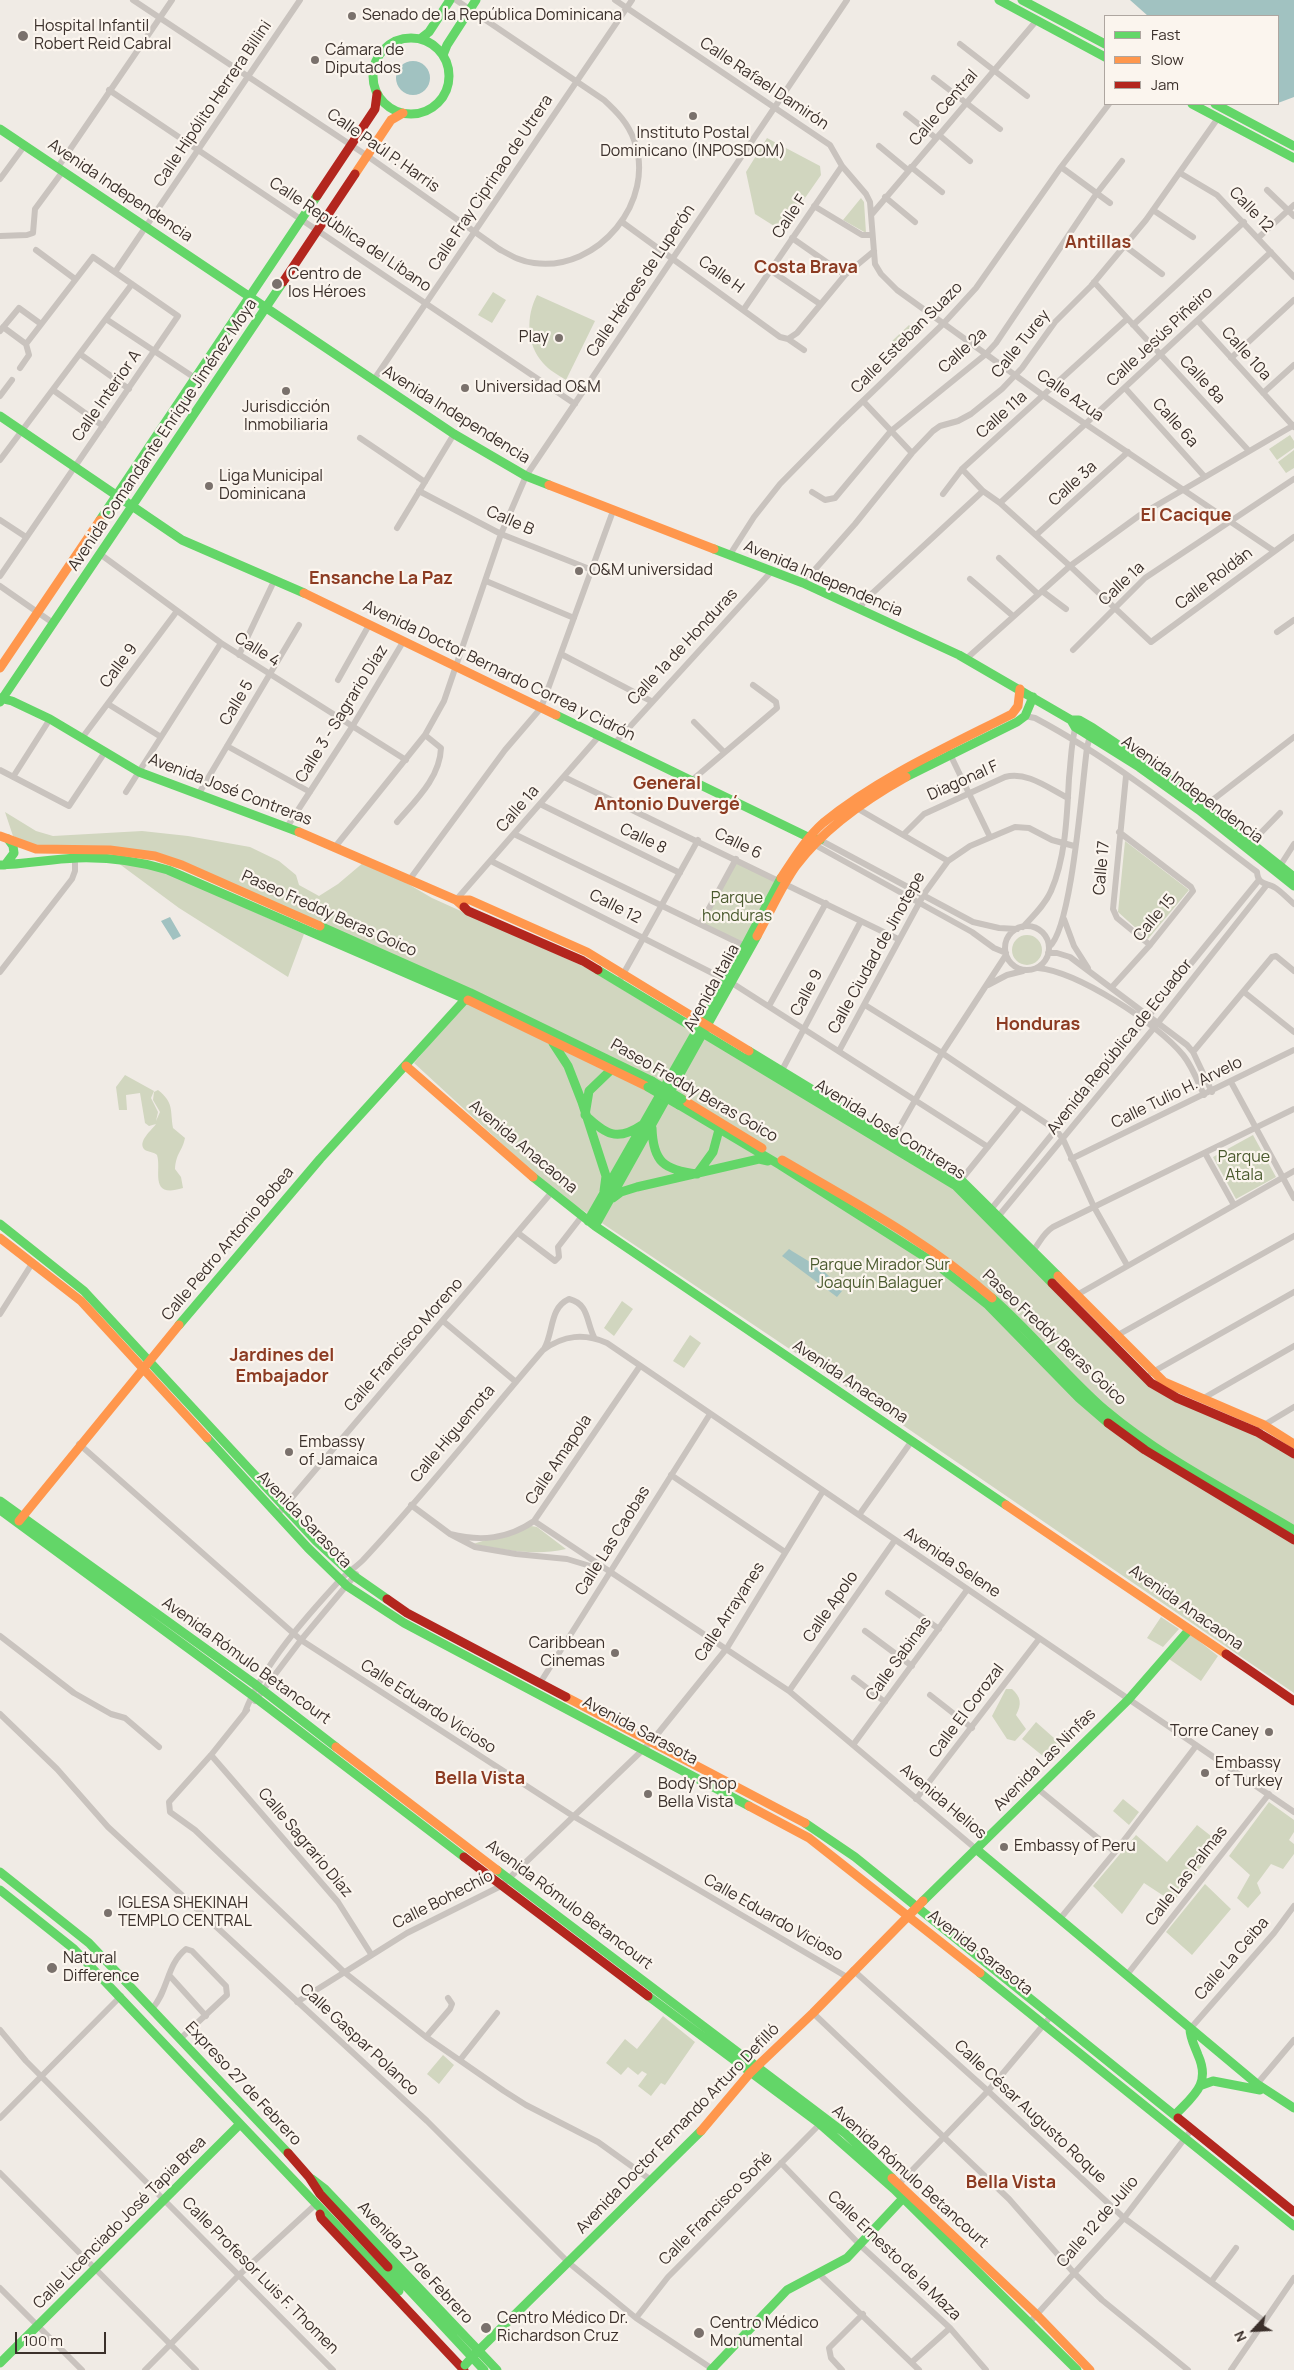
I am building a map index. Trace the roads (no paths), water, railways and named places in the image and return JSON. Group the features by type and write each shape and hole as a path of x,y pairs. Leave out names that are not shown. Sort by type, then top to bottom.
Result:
{"main road":[{"path":"420,39 429,32 450,0"},
{"path":"443,55 447,45 476,0"},
{"path":"999,0 1104,56"},
{"path":"1022,0 1104,43"},
{"path":"420,39 432,44 443,55 449,74 445,93 440,101 424,112 403,113 388,106 377,94 373,75 378,57 383,50 399,40 420,39"},
{"name":"Avenida Comandante Enrique Jiménez Moya","path":"0,668 375,109 377,94"},
{"path":"1194,105 1294,158"},
{"path":"1217,105 1294,146"},
{"name":"Avenida Comandante Enrique Jiménez Moya","path":"1,700 266,309 366,156 391,120 403,113"},
{"name":"Avenida Independencia","path":"0,129 372,381 454,434 526,476 803,583 966,659 1033,696 1091,732 1139,767 1202,808 1251,842 1261,855 1280,866 1290,877 1294,886"},
{"name":"Avenida Doctor Bernardo Correa y Cidrón","path":"0,416 182,540 275,579 540,708 600,735 815,841"},
{"name":"Avenida Italia","path":"948,750 1012,714 1018,706 1020,689"},
{"path":"1025,716 1033,696"},
{"name":"Avenida José Contreras","path":"1,700 50,718 139,772 287,827 456,900 468,911 583,961 618,983 702,1028 956,1186 988,1213 1148,1374 1160,1389 1177,1398 1261,1428 1294,1454"},
{"name":"Avenida Italia","path":"588,1221 605,1200 729,982 783,882 815,841 822,824 853,806 896,773 1017,722 1025,716"},
{"name":"Avenida Independencia","path":"1202,808 1290,877"},
{"path":"2,836 12,843 15,850 13,857 2,865"},
{"name":"Paseo Freddy Beras Goico","path":"2,836 36,849 48,851 110,850 155,856 182,865 332,936"},
{"name":"Paseo Freddy Beras Goico","path":"2,865 75,858 112,858 152,864 182,874 332,936 468,996 650,1084 933,1251 988,1294 1081,1387 1122,1424 1281,1527 1294,1540"},
{"name":"Avenida José Contreras","path":"456,900 470,900 588,952 702,1028"},
{"name":"Paseo Freddy Beras Goico","path":"468,996 543,1036 615,1066"},
{"name":"Calle Pedro Antonio Bobea","path":"19,1520 142,1368 320,1159 468,996"},
{"path":"543,1036 561,1051 606,1176 605,1200 627,1190 759,1159 774,1162"},
{"name":"Avenida Anacaona","path":"406,1066 552,1193 588,1221 911,1442 1077,1551 1294,1701"},
{"path":"585,1115 589,1091 598,1080 615,1066"},
{"name":"Avenida José Contreras","path":"780,1075 894,1139 961,1180 988,1213"},
{"path":"585,1115 598,1128 612,1135 630,1133 648,1124 652,1145 662,1163 675,1172 697,1174 708,1164 715,1152 720,1126"},
{"name":"Paseo Freddy Beras Goico","path":"720,1126 936,1264 988,1305 1080,1398 1119,1432 1145,1450 1281,1527 1294,1530"},
{"name":"Avenida José Contreras","path":"995,1220 1032,1252 1075,1296 1112,1338"},
{"name":"Avenida Sarasota","path":"0,1224 84,1292 150,1360 316,1541 352,1574 407,1613 808,1825 855,1857 1294,2212"},
{"name":"Avenida Sarasota","path":"0,1238 82,1301 278,1515 344,1583 404,1622 809,1838 908,1914 1294,2226"},
{"name":"Avenida José Contreras","path":"1148,1374 1294,1444"},
{"name":"Avenida Rómulo Betancourt","path":"0,1501 19,1520 501,1886 820,2124 897,2186"},
{"name":"Avenida Rómulo Betancourt","path":"0,1510 19,1520 260,1687 509,1880 846,2134 1077,2370"},
{"name":"Avenida Las Ninfas","path":"916,1907 1128,1700 1189,1630"},
{"name":"Avenida Helios","path":"976,1849 1269,2094 1294,2108"},
{"name":"Expreso 27 de Febrero","path":"0,1872 89,1943 309,2177 332,2207 444,2333"},
{"name":"Expreso 27 de Febrero","path":"0,1890 74,1949 121,1996 316,2207 444,2333"},
{"name":"Avenida Doctor Fernando Arturo Defilló","path":"462,2368 696,2136 750,2073 916,1907"},
{"path":"1190,2029 1193,2042 1205,2069 1202,2085"},
{"path":"1175,2115 1202,2085 1213,2081 1249,2086 1269,2094"},
{"name":"Calle Licenciado José Tapia Brea","path":"0,2363 239,2125"},
{"name":"Avenida 27 de Febrero","path":"309,2177 325,2189 476,2353 497,2370"},
{"path":"712,2370 787,2290 836,2265 860,2245 906,2195"},
{"name":"Avenida Rómulo Betancourt","path":"906,2195 1037,2315 1090,2370"},
{"path":"316,2207 321,2218 462,2368"},
{"path":"444,2333 475,2370"},
{"path":"444,2333 484,2370"}],"street":[{"name":"Calle Paúl P. Harris","path":"134,0 512,256 533,263 548,264 580,258 592,251 622,222"},
{"path":"0,236 33,233 35,209 109,90 172,0"},
{"path":"456,0 618,112 634,140 640,170 637,186 622,222"},
{"name":"Calle Rafael Damirón","path":"615,0 830,145 842,166 866,194 870,202 872,214"},
{"name":"Calle Fray Ciprinao de Utrera","path":"372,381 632,0"},
{"name":"Calle Héroes de Luperón","path":"335,847 425,735 444,701 501,534 526,476 847,0"},
{"name":"Calle Hipólito Herrera Billini","path":"115,272 297,1"},
{"name":"Calle Central","path":"872,214 1037,20"},
{"path":"960,44 1027,96"},
{"path":"934,78 1000,129"},
{"name":"Calle República del Líbano","path":"109,90 302,218 425,304 575,404"},
{"name":"Calle Esteban Suazo","path":"729,556 754,516 780,484 943,324 976,288 1108,105"},
{"path":"906,114 970,161"},
{"name":"Calle Turey","path":"803,583 855,524 912,453 940,426 958,421 971,414 1016,375 1055,322 1094,282 1154,210 1218,118"},
{"path":"0,179 25,145"},
{"path":"879,146 942,192"},
{"name":"Calle 2a","path":"812,492 824,500 835,498 891,431 986,354 1011,322 1097,193 1122,161"},
{"name":"Calle F","path":"744,309 842,166"},
{"path":"1062,167 1110,203"},
{"name":"Calle 12","path":"1180,173 1217,195 1294,277"},
{"path":"1267,190 1291,208 1294,216"},
{"path":"885,198 915,222"},
{"path":"814,206 862,235 872,235"},
{"path":"1258,238 1291,208"},
{"path":"1154,210 1193,237"},
{"name":"Calle Azua","path":"872,214 875,264 897,290 1044,396 1274,551"},
{"name":"Calle H","path":"622,222 780,337 788,339 804,350"},
{"path":"1133,325 1244,222"},
{"path":"792,238 845,275"},
{"path":"1125,246 1162,274"},
{"path":"26,344 75,279 36,250"},
{"path":"788,339 797,333 845,275 874,251"},
{"name":"Calle Jesús Piñeiro","path":"1000,503 1271,252"},
{"name":"Calle Interior A","path":"0,576 178,316 93,257 75,279"},
{"path":"770,270 820,304"},
{"name":"Calle 8a","path":"1094,282 1249,451"},
{"path":"0,460 132,284"},
{"path":"1231,358 1294,300"},
{"path":"20,368 29,355 26,344 1,329 19,308 41,324"},
{"path":"106,319 195,378"},
{"name":"Calle 11a","path":"943,494 962,469 1127,319"},
{"name":"Calle 10a","path":"1198,321 1294,426"},
{"path":"80,354 129,389"},
{"path":"1263,393 1294,365"},
{"path":"0,396 12,380"},
{"name":"Calle 6a","path":"1125,388 1204,476"},
{"path":"52,390 104,426"},
{"path":"863,401 912,453"},
{"path":"966,659 1070,566 1140,515 1204,476 1294,426"},
{"path":"397,528 454,434"},
{"path":"360,438 425,482"},
{"name":"Calle 3a","path":"1036,535 1128,452"},
{"path":"962,469 983,491 1000,503 1036,535 1114,609"},
{"name":"Calle 1a","path":"1073,650 1145,578 1231,523 1294,479"},
{"name":"Calle B","path":"419,491 501,534 592,570"},
{"path":"860,608 865,600 983,491"},
{"path":"410,879 505,750 540,708 613,510"},
{"path":"0,520 26,538"},
{"name":"Calle Roldán","path":"1114,609 1151,642 1294,537"},
{"name":"Calle 4","path":"100,554 221,643 406,760"},
{"path":"999,558 1040,592 1066,609"},
{"name":"Calle 1a de Honduras","path":"615,743 651,700 771,572"},
{"path":"239,654 275,579"},
{"path":"970,580 1013,616"},
{"path":"486,581 574,618"},
{"path":"0,586 53,624"},
{"name":"Calle 9","path":"82,738 177,611"},
{"path":"1277,632 1294,620"},
{"path":"338,680 369,624"},
{"name":"Calle 5","path":"198,795 299,625"},
{"name":"Calle 3 - Sagrario Díaz","path":"287,827 352,727 403,642"},
{"path":"126,792 221,643"},
{"path":"561,654 651,700"},
{"path":"691,780 777,708 776,702 753,685"},
{"path":"108,704 161,737"},
{"path":"1025,716 1035,718 1087,748 1257,872"},
{"path":"13,777 50,718"},
{"path":"694,722 724,752"},
{"path":"894,1139 942,1053 1006,954 1008,938 1033,916 1051,892 1062,842 1075,722"},
{"path":"1038,968 1056,939 1064,918 1087,748 1091,732"},
{"path":"397,822 430,784 434,773 440,748 425,735"},
{"name":"Calle 1a","path":"456,900 600,735"},
{"path":"1202,808 1294,737"},
{"path":"227,746 310,792"},
{"path":"948,750 990,836"},
{"path":"0,770 70,806 105,752"},
{"name":"Diagonal F","path":"903,835 924,814 1014,774 1033,780 1068,798"},
{"name":"Calle 6","path":"564,776 898,939"},
{"name":"Calle 17","path":"1126,776 1119,832 1114,914 1150,946"},
{"name":"Calle 8","path":"540,804 680,873"},
{"path":"853,806 948,861"},
{"path":"1251,842 1280,813"},
{"name":"Calle Ciudad de Jinotepe","path":"839,1051 919,902 948,861 970,846 990,836 1022,826 1074,846"},
{"name":"Calle 15","path":"1112,987 1150,946 1193,892 1191,887 1119,832"},
{"path":"514,834 748,947"},
{"path":"618,983 698,840"},
{"name":"Avenida Doctor Bernardo Correa y Cidrón","path":"815,841 924,894 974,922 1004,928 1020,928"},
{"name":"Avenida Doctor Bernardo Correa y Cidrón","path":"815,841 972,932 1006,954"},
{"path":"1280,866 1294,844"},
{"path":"1261,855 1257,872 1259,880 1294,904"},
{"path":"0,972 72,879 76,871 75,858"},
{"path":"700,923 736,859"},
{"name":"Calle 12","path":"491,861 644,937 729,982 988,1147"},
{"path":"1269,886 1290,877"},
{"name":"Avenida República de Ecuador","path":"988,1213 1259,880"},
{"name":"Avenida República de Ecuador","path":"995,1220 1269,886"},
{"path":"769,1006 826,903"},
{"path":"1004,928 1017,925 1033,916"},
{"path":"1064,918 1074,946 1082,960 1096,976"},
{"name":"Calle 9","path":"780,1075 861,921"},
{"path":"1020,928 1029,926 1040,931 1045,935 1049,950"},
{"path":"1049,950 1070,957 1112,987 1156,1026 1193,1052 1212,1092"},
{"path":"1006,954 1014,966 1026,970"},
{"path":"1193,1052 1274,956 1294,971"},
{"path":"987,986 1007,975 1026,970 1038,968 1056,971 1094,988 1147,1019"},
{"path":"1244,992 1294,1032"},
{"path":"865,1005 942,1053 1056,1130 1063,1139 1094,1207 1127,1265"},
{"path":"1156,1026 1185,1057 1204,1095"},
{"name":"Calle Tulio H. Arvelo","path":"1071,1159 1212,1092 1294,1050"},
{"path":"1231,1082 1294,1198"},
{"path":"961,1180 1020,1107"},
{"path":"1032,1252 1046,1231 1294,1109"},
{"path":"1205,1153 1234,1205"},
{"path":"1075,1296 1294,1171"},
{"name":"Calle Francisco Moreno","path":"278,1515 552,1193"},
{"path":"518,1233 555,1261 559,1257 558,1246 588,1221"},
{"path":"1112,1338 1294,1236"},
{"path":"0,1314 32,1262"},
{"path":"1148,1374 1294,1292"},
{"path":"543,1350 550,1336 554,1312 561,1302 569,1299 578,1301 586,1310 594,1337"},
{"path":"443,1320 516,1382"},
{"name":"Calle Higuemota","path":"344,1972 195,1830 173,1815 168,1809 169,1802 211,1756 245,1712 294,1635 352,1574 361,1561 543,1350 553,1343 574,1337"},
{"name":"Avenida Selene","path":"574,1337 594,1337 607,1343 1294,1812"},
{"path":"1202,1399 1294,1346"},
{"name":"Calle Amapola","path":"450,1534 479,1540 494,1538 511,1534 534,1521 640,1366"},
{"path":"1261,1428 1294,1407"},
{"name":"Calle Las Caobas","path":"540,1683 710,1414"},
{"path":"859,1516 911,1442"},
{"name":"Calle Eduardo Vicioso","path":"79,1444 300,1640 574,1816 850,1974"},
{"path":"671,1475 786,1552"},
{"name":"Calle Arrayanes","path":"651,1742 727,1648 823,1491"},
{"name":"Avenida Helios","path":"411,1505 462,1542 487,1550 567,1558 609,1572"},
{"name":"Avenida Helios","path":"534,1521 789,1691 976,1849"},
{"name":"Calle Apolo","path":"789,1691 895,1540"},
{"name":"Calle Higuemota","path":"260,1687 300,1640 344,1583"},
{"name":"Calle Sabinas","path":"853,1745 967,1590"},
{"path":"888,1593 939,1629"},
{"path":"865,1631 912,1666"},
{"path":"0,1636 74,1693 111,1714 125,1718 159,1747"},
{"name":"Calle El Corozal","path":"916,1799 1039,1639"},
{"path":"854,1678 884,1702"},
{"path":"930,1695 972,1728"},
{"name":"Calle Gaspar Polanco","path":"0,1714 57,1769 108,1827 427,2121 569,2262 636,2318 712,2370"},
{"name":"Calle Bohechío","path":"297,2002 407,1933 501,1886 651,1742"},
{"path":"1059,1920 1115,1852 1196,1746"},
{"name":"Calle Sagrario Díaz","path":"211,1756 338,1902 371,1954"},
{"path":"1038,1789 1115,1852"},
{"name":"Calle Las Palmas","path":"1126,1976 1269,1794"},
{"name":"Calle La Ceiba","path":"1190,2029 1274,1933 1294,1906"},
{"path":"152,2009 161,1999 177,1958 186,1949 192,1951 226,1986 227,1994 180,2039"},
{"path":"344,1972 426,2036 526,2105 598,2142 651,2180"},
{"name":"Calle César Augusto Roque","path":"850,1974 988,2091 1124,2218 1264,2321"},
{"path":"169,1975 206,2016"},
{"path":"0,2118 121,1996"},
{"path":"426,2036 450,2009 452,2004 448,1998"},
{"path":"813,2012 1009,2200 1074,2273 1102,2300 1188,2370"},
{"path":"460,2060 497,2013"},
{"path":"897,2186 988,2091 1052,2016"},
{"name":"Calle Profesor Luis F. Thomen","path":"0,2030 41,2076 333,2370"},
{"path":"1257,2084 1294,2040"},
{"name":"Calle Francisco Soñé","path":"636,2318 668,2277 820,2124"},
{"name":"Calle 12 de Julio","path":"1030,2322 1124,2218 1192,2129"},
{"name":"Calle Ernesto de la Maza","path":"781,2163 860,2245 950,2328 986,2370"},
{"path":"0,2173 196,2370"},
{"path":"145,2370 239,2275 316,2207"},
{"path":"1211,2282 1236,2248"},
{"path":"818,2273 863,2314 919,2370"},
{"path":"1231,2370 1294,2278"},
{"path":"0,2288 82,2370"},
{"path":"842,2370 831,2358 829,2348 863,2314"},
{"path":"912,2362 950,2328"}],"water":[{"path":"1130,0 1294,0 1294,97 1279,103 1279,15 1147,15"},
{"path":"413,61 420,62 425,66 429,71 429,85 425,90 420,94 413,95 406,94 401,90 397,85 396,78 397,71 401,66 406,62"},
{"path":"170,917 181,936 173,940 161,921"},
{"path":"789,1249 818,1267 837,1284 842,1291 837,1297 782,1256"}],"place":[{"name":"Senado de la República Dominicana","path":"352,16"},
{"name":"Hospital Infantil Robert Reid Cabral","path":"23,36"},
{"name":"Cámara de Diputados","path":"315,60"},
{"name":"Instituto Postal Dominicano (INPOSDOM)","path":"693,116"},
{"name":"Centro de los Héroes","path":"277,284"},
{"name":"Play","path":"559,338"},
{"name":"Universidad O&M","path":"465,388"},
{"name":"Jurisdicción Inmobiliaria","path":"286,391"},
{"name":"Liga Municipal Dominicana","path":"209,486"},
{"name":"O&M universidad","path":"579,571"},
{"name":"Embassy of Jamaica","path":"289,1452"},
{"name":"Caribbean Cinemas","path":"615,1653"},
{"name":"Torre Caney","path":"1269,1732"},
{"name":"Embassy of Turkey","path":"1205,1773"},
{"name":"Body Shop Bella Vista","path":"648,1794"},
{"name":"Embassy of Peru","path":"1004,1847"},
{"name":"IGLESA SHEKINAH TEMPLO CENTRAL","path":"108,1913"},
{"name":"Natural Difference","path":"52,1968"},
{"name":"Centro Médico Dr. Richardson Cruz","path":"486,2328"},
{"name":"Centro Médico Monumental","path":"699,2333"}],"district":[{"name":"Antillas","path":"1098,243"},
{"name":"Costa Brava","path":"806,268"},
{"name":"El Cacique","path":"1186,516"},
{"name":"Ensanche La Paz","path":"381,579"},
{"name":"General Antonio Duvergé","path":"667,794"},
{"name":"Honduras","path":"1038,1025"},
{"name":"Jardines del Embajador","path":"282,1366"},
{"name":"Bella Vista","path":"480,1779"},
{"name":"Bella Vista","path":"1011,2183"}],"park label":[{"name":"Parque honduras","path":"737,908"},
{"name":"Parque Atala","path":"1244,1167"},
{"name":"Parque Mirador Sur Joaquín Balaguer","path":"880,1275"}]}
